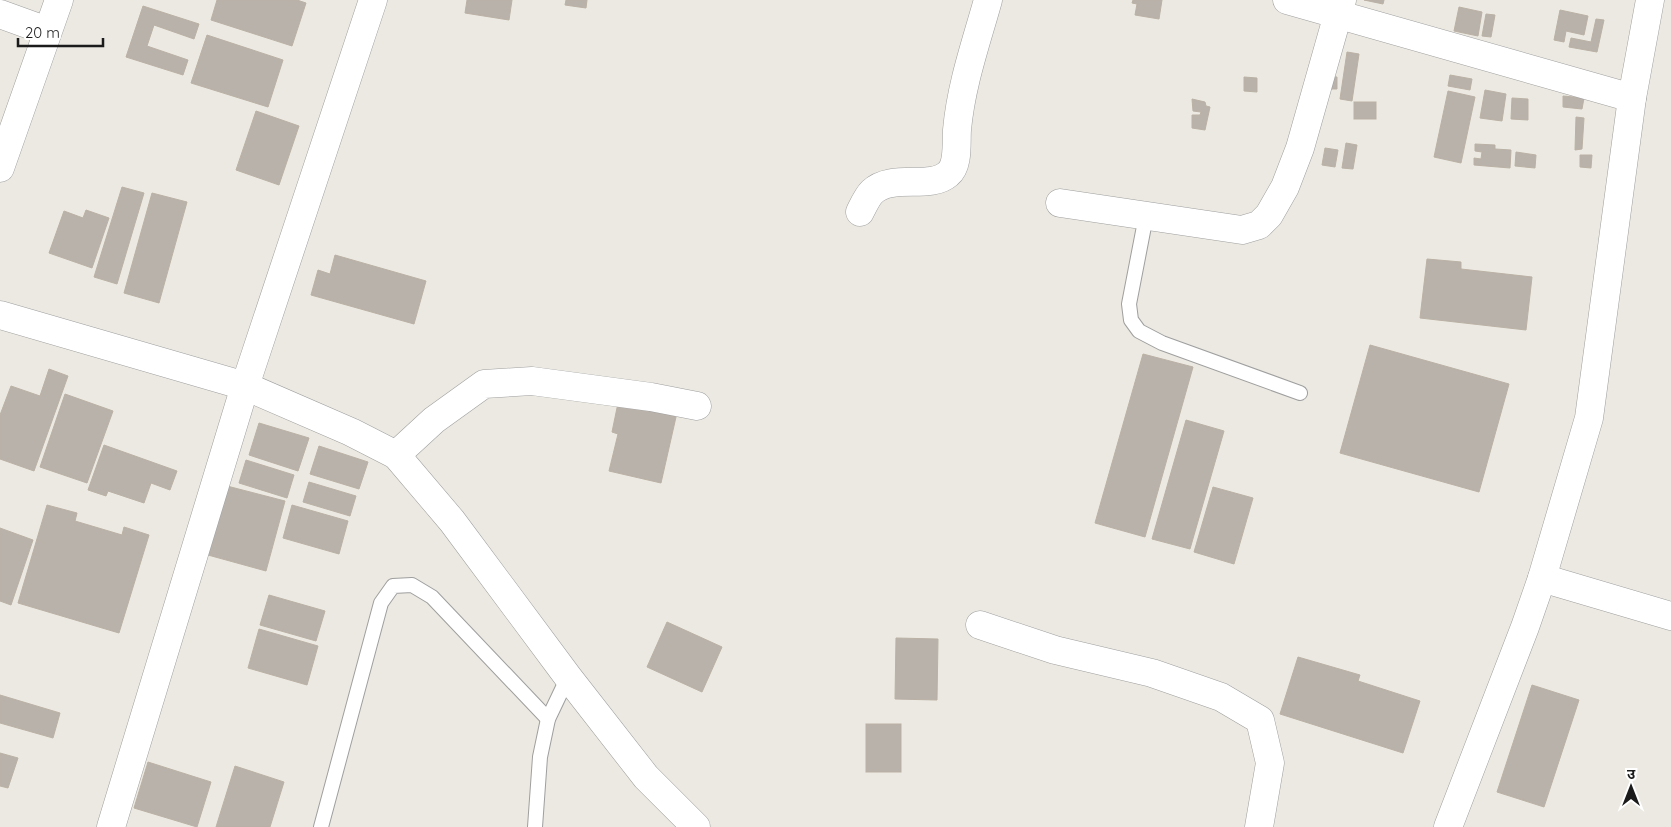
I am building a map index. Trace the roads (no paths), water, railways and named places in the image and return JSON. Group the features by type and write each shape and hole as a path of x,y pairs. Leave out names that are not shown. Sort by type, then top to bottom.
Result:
{"street":[{"path":"0,168 58,0"},
{"path":"111,827 245,386 373,0"},
{"path":"860,212 871,192 886,184 941,179 950,172 955,163 958,121 966,74 988,0"},
{"path":"1287,0 1340,8 1632,98"},
{"path":"1448,827 1542,578 1589,418 1632,98 1650,0"},
{"path":"1060,203 1242,230 1259,225 1269,214 1285,187 1300,148 1340,8"},
{"path":"0,14 47,31"},
{"path":"0,315 245,386 351,432 396,456 452,521 568,677 646,777 696,827"},
{"path":"396,456 434,420 484,384 532,381 651,397 697,406"},
{"path":"1542,578 1671,616"},
{"path":"980,625 1055,650 1152,672 1221,697 1260,720 1270,763 1259,827"}],"lane":[{"path":"1146,216 1129,304 1131,320 1139,332 1162,343 1300,392"},
{"path":"321,827 381,603 392,586 412,585 432,597 548,719"},
{"path":"535,827 540,757 548,719 568,677"}]}
